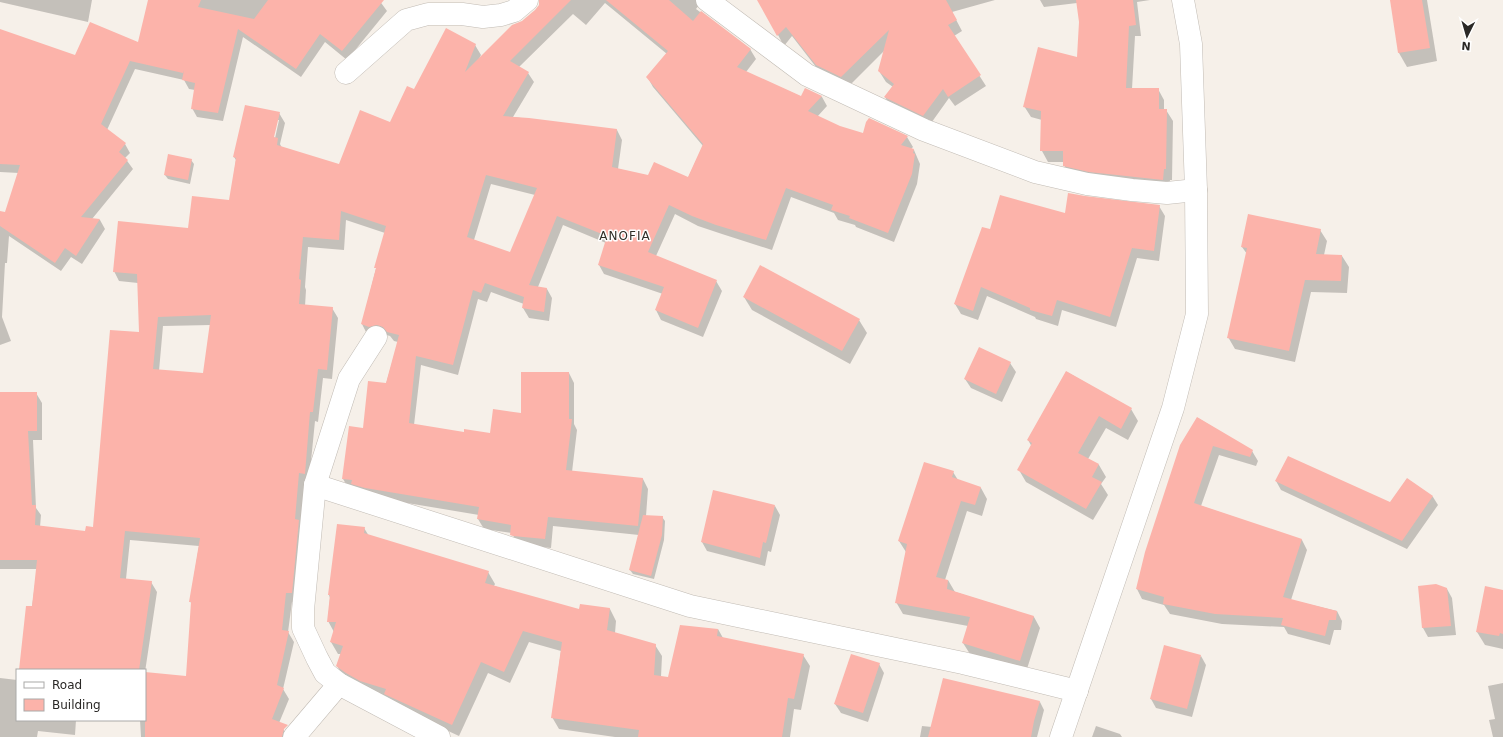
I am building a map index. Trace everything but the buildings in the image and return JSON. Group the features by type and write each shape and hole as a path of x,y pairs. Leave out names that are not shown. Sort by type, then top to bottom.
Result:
{"street":[{"path":"346,73 406,20 428,14 462,14 483,17 501,15 514,11 527,0"},
{"path":"707,0 807,75 924,130 1035,172 1087,184 1167,193 1196,190"},
{"path":"1061,737 1174,408 1197,314 1196,190 1191,44 1183,0"},
{"path":"376,338 349,379 315,485 303,610 303,628 326,673 339,684 439,737"},
{"path":"315,485 690,606 963,663 1077,691"},
{"path":"294,737 339,684"}],"district":[{"name":"ANOFIA","path":"625,236"}]}
